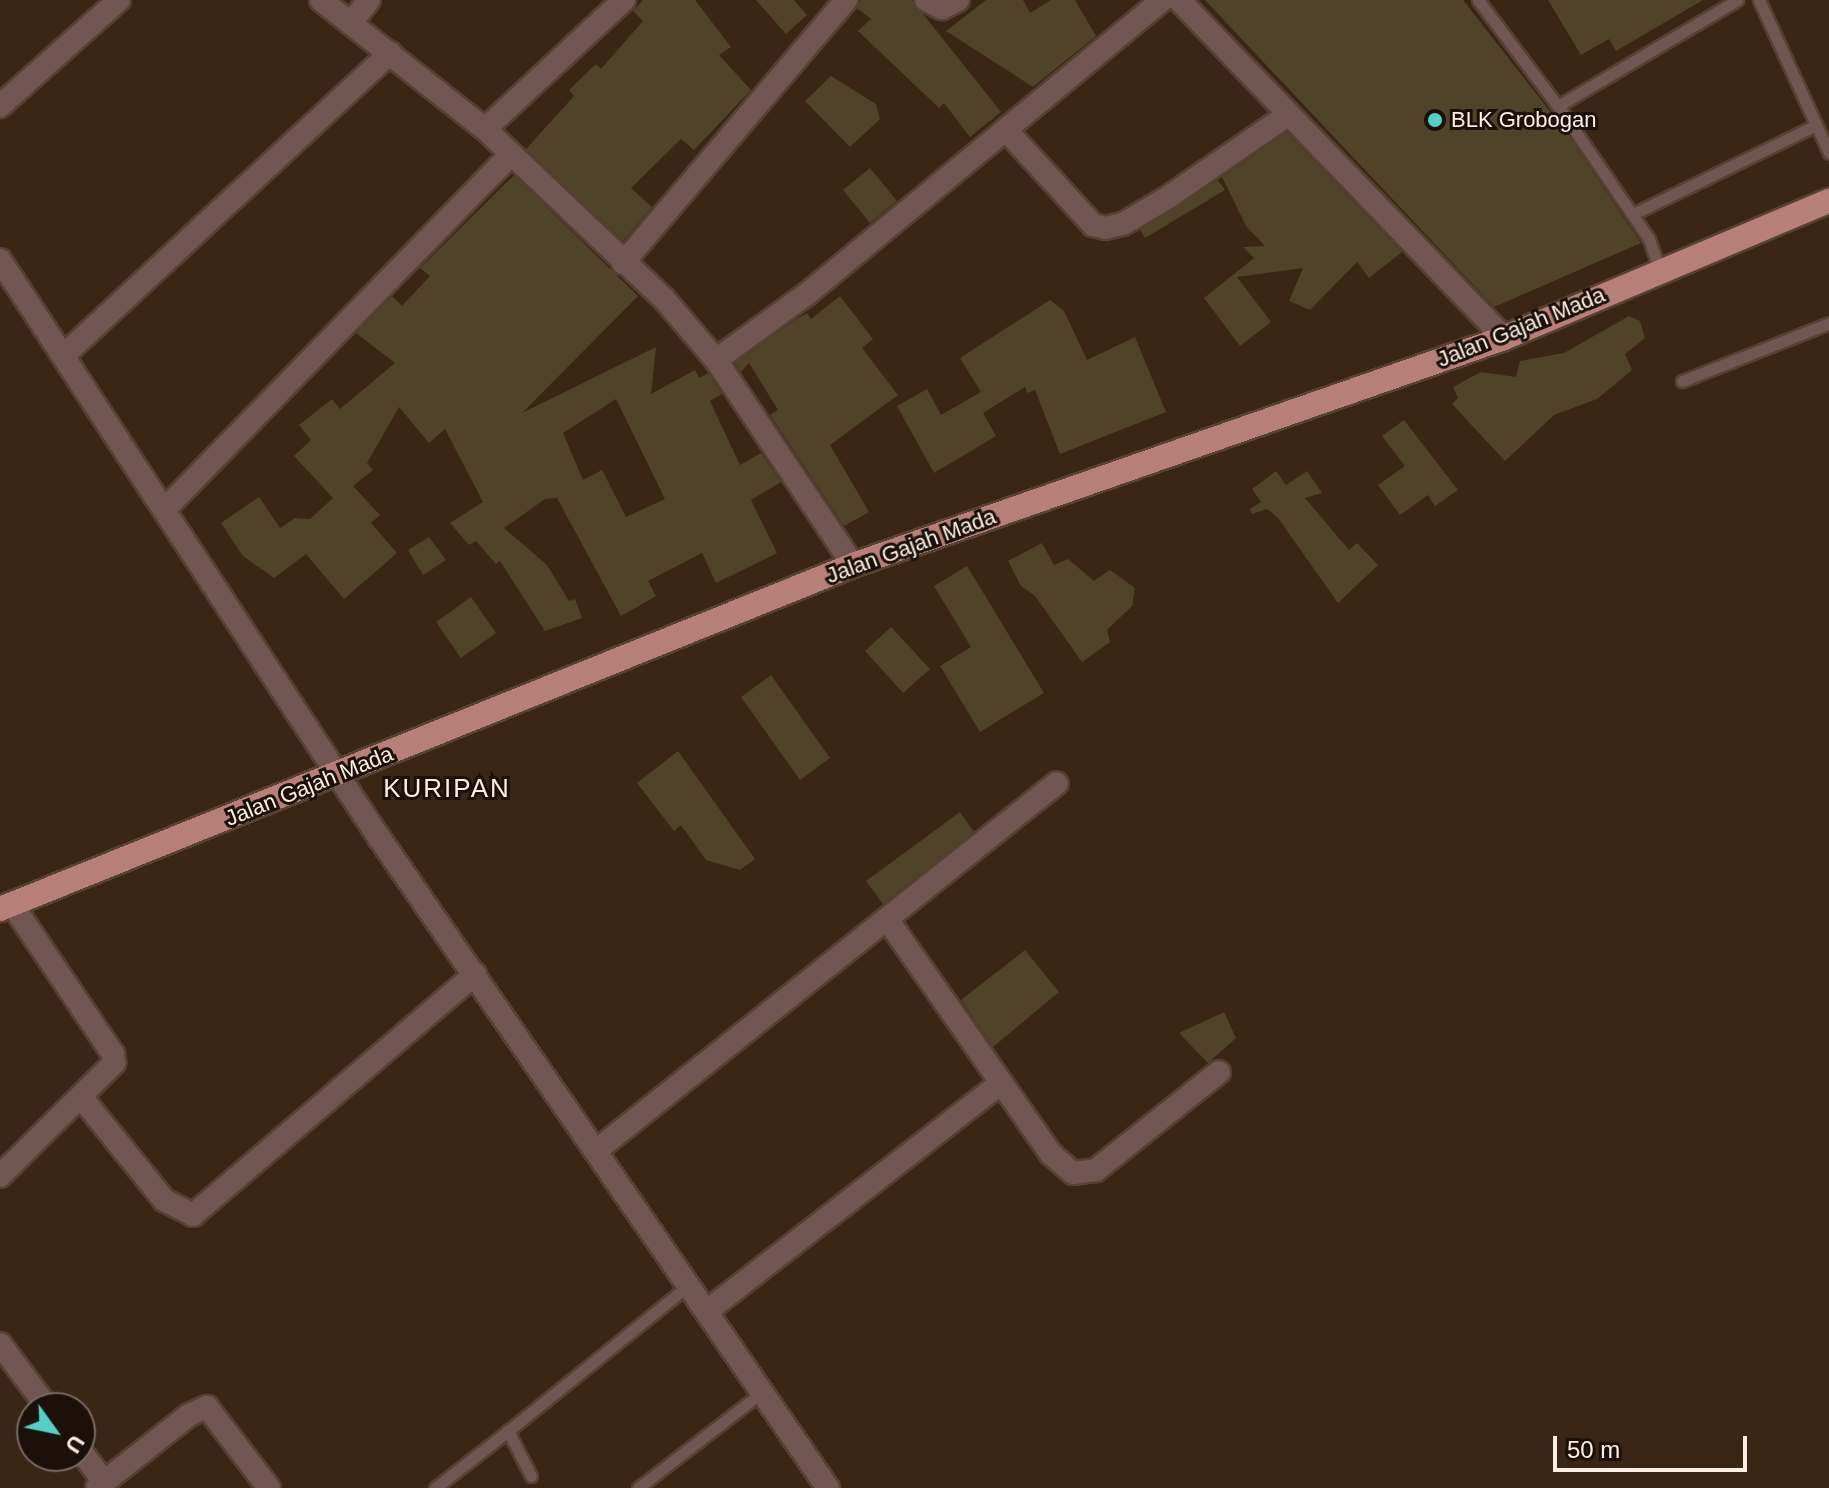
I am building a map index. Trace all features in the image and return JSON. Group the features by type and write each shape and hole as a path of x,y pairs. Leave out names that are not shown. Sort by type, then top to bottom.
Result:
{"main road":[{"name":"Jalan Gajah Mada","path":"6,907 853,565 1504,338 1829,201"}],"street":[{"path":"0,106 119,0"},
{"path":"321,0 485,129 665,300 716,360 853,565"},
{"path":"351,23 369,0"},
{"path":"485,129 624,0"},
{"path":"623,263 846,0"},
{"path":"926,0 942,8 958,0"},
{"path":"716,360 807,294 1162,0"},
{"path":"1179,0 1504,338"},
{"path":"63,356 390,53"},
{"path":"1006,130 1093,225 1105,228 1123,224 1167,198 1289,114"},
{"path":"165,509 510,155"},
{"path":"0,260 338,775 828,1488"},
{"path":"597,1150 1057,783"},
{"path":"0,1176 112,1068 113,1054 6,907"},
{"path":"887,919 1051,1154 1073,1173 1084,1174 1219,1072"},
{"path":"81,1097 164,1200 193,1215 475,974"},
{"path":"707,1311 1001,1083"},
{"path":"0,1344 36,1392"},
{"path":"101,1485 189,1415 207,1407 269,1488"}],"lane":[{"path":"1478,0 1558,106 1633,214 1660,271"},
{"path":"1558,106 1737,0"},
{"path":"1759,0 1829,153"},
{"path":"1633,214 1816,125"},
{"path":"1682,381 1829,323"},
{"path":"435,1488 689,1284"},
{"path":"638,1488 762,1392"},
{"path":"508,1431 531,1476"}],"building":[{"path":"643,0 695,0 731,47 719,55 751,90 694,150 681,139 631,188 652,207 623,241 526,149 574,96 569,90 596,64 601,69 643,21 633,11"},
{"path":"756,0 794,0 807,15 786,34"},
{"path":"860,0 912,0 1001,112 970,137 944,103 939,108 858,31 871,19 857,8"},
{"path":"986,0 1023,0 1030,13 1051,0 1075,0 1096,36 1033,87 946,31"},
{"name":"BLK Grobogan","path":"1205,0 1463,0 1564,129 1641,243 1494,307"},
{"path":"1548,0 1703,0 1616,51 1609,39 1581,55"},
{"path":"831,76 876,104 880,119 850,147 805,101"},
{"path":"1287,132 1402,252 1369,278 1357,262 1310,310 1289,301 1303,268 1237,277 1271,322 1240,346 1204,298 1254,258 1243,247 1265,246 1246,226 1222,177"},
{"path":"870,168 897,201 870,223 843,190"},
{"path":"514,175 638,296 522,413 656,347 651,394 695,370 699,378 708,373 722,394 710,401 740,465 761,453 781,482 751,500 777,553 716,583 702,553 648,581 656,596 621,616 557,498 545,499 504,528 547,565 569,601 575,599 582,618 545,631 500,561 496,564 476,541 469,545 450,523 483,502 445,429 429,443 399,407 367,463 373,470 353,486 380,515 371,523 397,553 344,599 306,554 274,578 243,556 221,523 259,497 280,528 295,518 310,519 333,498 294,456 311,440 299,425 332,399 340,409 395,363 356,333 392,296 402,306 430,276 420,268","holes":["616,399 665,499 626,517 602,470 583,480 563,433"]},
{"path":"1218,180 1225,190 1145,238 1140,230"},
{"path":"840,296 873,339 862,348 898,395 830,445 869,512 844,526 770,415 778,410 749,363 741,372 735,363 795,320 807,313 811,319"},
{"path":"1050,300 1064,311 1087,360 1135,337 1166,412 1060,454 1035,390 1027,393 1025,387 983,413 996,436 934,473 897,406 927,389 941,415 981,392 960,358"},
{"path":"1629,316 1640,321 1645,338 1625,354 1632,370 1597,399 1554,415 1505,461 1452,404 1458,398 1453,387 1481,372 1516,377 1520,361 1564,353"},
{"path":"1404,420 1458,490 1435,506 1428,495 1400,515 1378,485 1405,466 1382,436"},
{"path":"1276,471 1286,485 1307,471 1322,493 1305,498 1349,550 1357,543 1378,565 1338,603 1278,518 1267,509 1252,514 1250,509 1261,502 1252,489"},
{"path":"429,537 446,560 423,575 408,550"},
{"path":"1042,543 1054,565 1068,559 1094,581 1110,570 1135,588 1132,606 1107,630 1110,642 1082,662 1035,596 1021,586 1008,561"},
{"path":"967,566 1044,693 980,732 940,666 971,647 934,586"},
{"path":"471,597 496,633 461,658 436,622"},
{"path":"891,627 930,669 903,693 865,651"},
{"path":"771,675 830,758 800,780 741,697"},
{"path":"678,751 755,859 740,870 706,860 681,825 674,831 637,783"},
{"path":"960,812 974,832 883,904 866,881"},
{"path":"1025,950 1059,992 993,1047 961,1000"},
{"path":"1224,1012 1236,1038 1208,1063 1179,1033"}],"place":[{"name":"BLK Grobogan","path":"1435,120"}],"district":[{"name":"KURIPAN","path":"447,789"}]}
